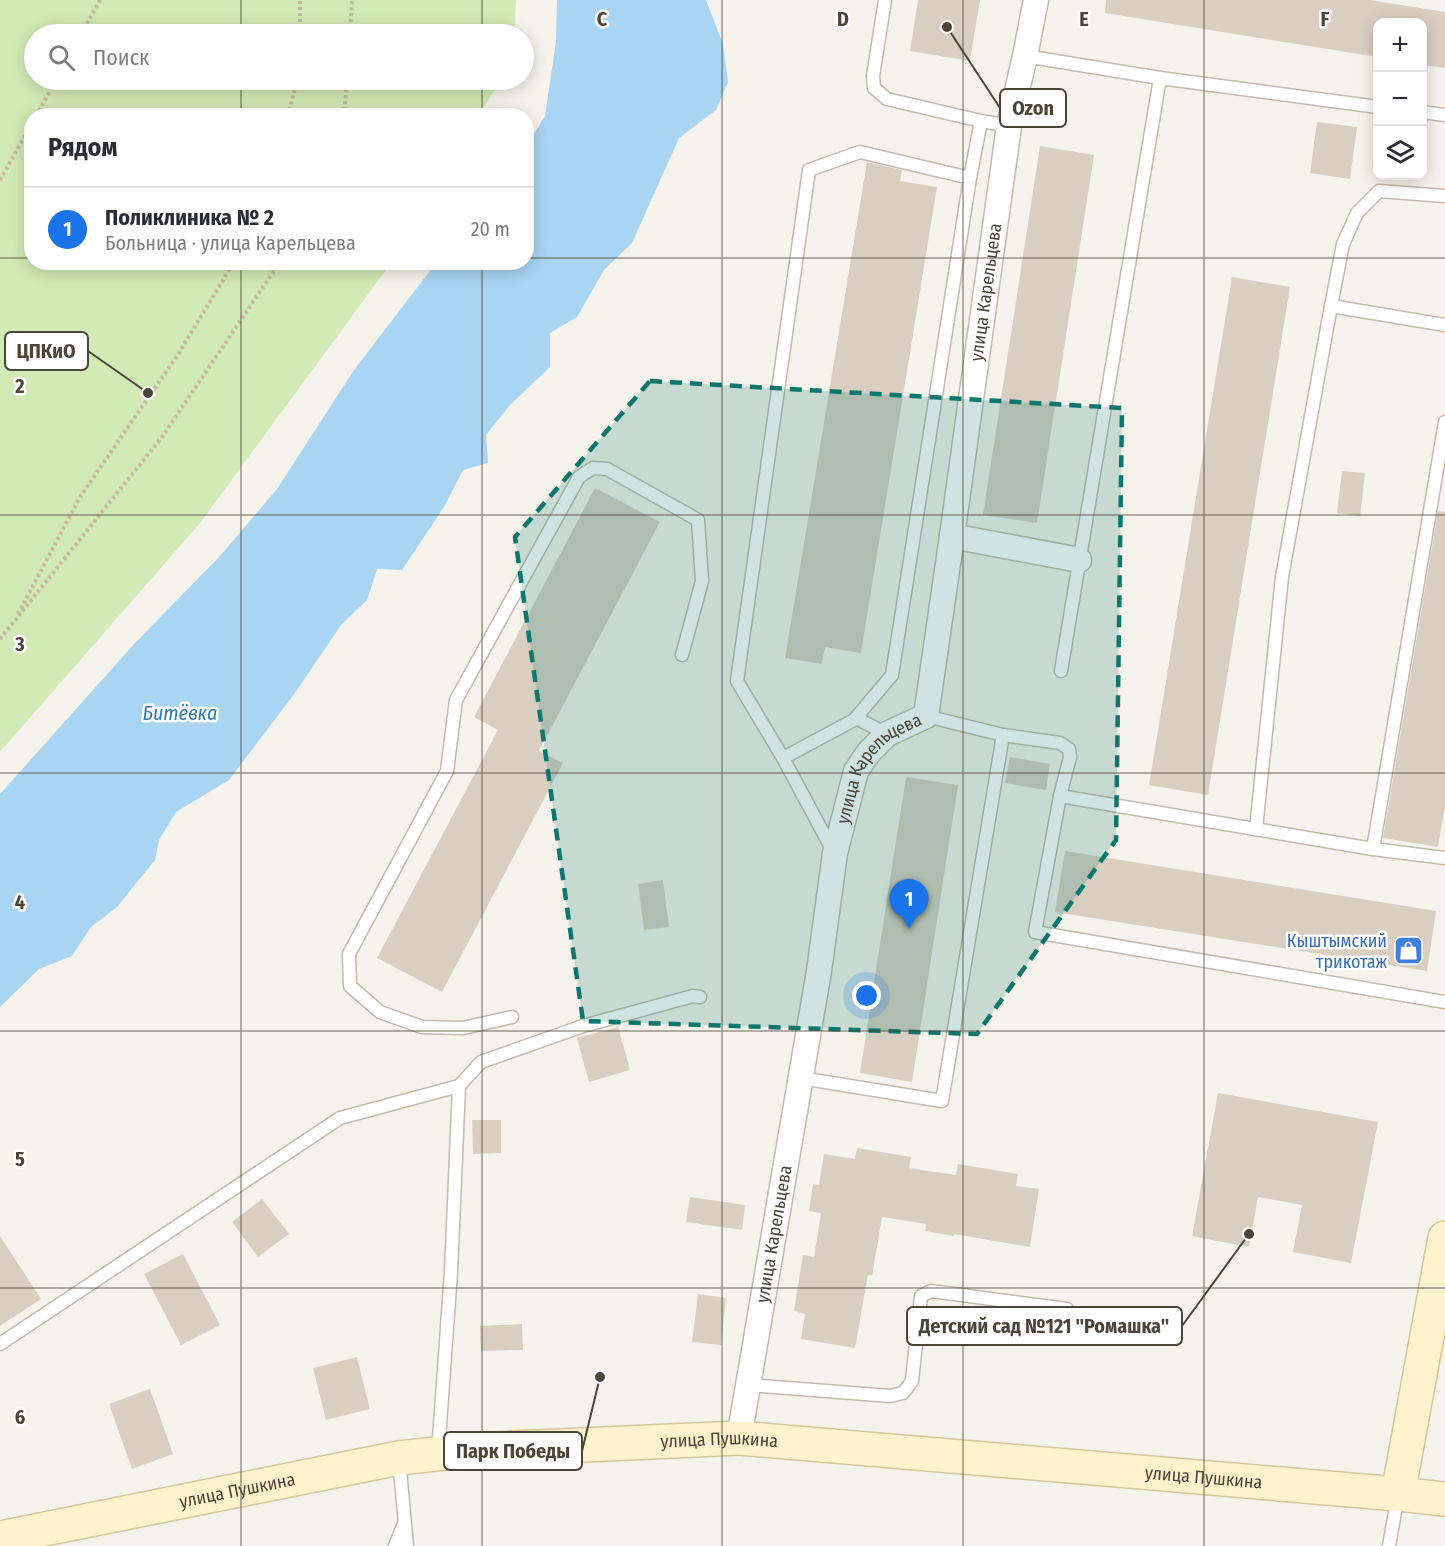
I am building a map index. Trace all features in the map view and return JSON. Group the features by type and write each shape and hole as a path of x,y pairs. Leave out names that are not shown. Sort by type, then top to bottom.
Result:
{"main road":[{"path":"1398,1494 1445,1238"},
{"name":"улица Пушкина","path":"3,1536 399,1458 484,1449 739,1438 1445,1499"}],"street":[{"name":"улица Карельцева","path":"739,1438 819,971 835,853 856,771 869,752 886,734 926,716 1009,126 1036,0"},
{"path":"952,536 1079,560"}],"lane":[{"path":"885,0 873,76 874,88 887,99 1009,126"},
{"path":"1025,56 1160,78 1373,105"},
{"path":"1061,671 1160,78"},
{"path":"1427,113 1445,115"},
{"path":"783,758 856,718 892,675 970,178 981,121"},
{"path":"835,853 783,758 736,681 809,170 860,152 970,178"},
{"path":"1256,829 1282,577 1343,244 1357,213 1379,191 1445,196"},
{"path":"1331,306 1445,325"},
{"path":"1373,849 1445,422"},
{"path":"512,1017 463,1028 422,1027 380,1012 350,986 349,954 447,771 456,700 579,477 593,468 607,469 698,520 702,581 682,655"},
{"path":"1432,502 1445,504"},
{"path":"926,716 1003,735 1060,743 1069,748 1070,757 1060,796 1035,932 1445,1002"},
{"path":"856,718 886,734"},
{"path":"801,1078 942,1101 1003,735"},
{"path":"1060,796 1373,849 1445,858"},
{"path":"0,1344 340,1118 459,1086 481,1062 583,1026 693,996 700,997"},
{"path":"438,1453 451,1272 459,1086"},
{"path":"748,1385 890,1396 903,1393 912,1381 921,1296 931,1291 1067,1309"},
{"path":"399,1458 406,1546"},
{"path":"1389,1546 1398,1494"},
{"path":"395,1546 405,1522"}],"path":[{"path":"87,24 100,0"},
{"path":"300,0 300,24"},
{"path":"351,24 352,0"},
{"path":"40,108 50,90"},
{"path":"290,108 294,90"},
{"path":"345,108 346,90"},
{"path":"0,180 24,137"},
{"path":"14,622 80,497 177,356 229,270"},
{"path":"0,639 162,437 275,270"}],"highlighted area":[{"path":"650,381 1122,408 1116,840 977,1034 583,1021 515,537"}],"green space":[{"path":"0,0 516,0 515,24 24,24 24,90 495,90 483,108 24,108 24,270 386,270 200,523 0,752"}],"water":[{"name":"Битёвка","path":"557,0 706,0 723,44 728,82 716,110 679,138 632,243 604,270 577,317 550,333 550,367 509,406 486,435 488,463 463,470 444,507 402,570 377,569 367,600 341,625 295,693 229,780 176,812 159,840 155,860 117,907 91,927 72,956 39,969 0,1007 0,794 136,642 220,556 277,489 354,370 431,270 534,270 534,134 545,116 556,41"}],"building":[{"path":"918,0 980,0 970,61 910,51"},
{"path":"1106,0 1370,0 1445,12 1445,68 1427,66 1427,18 1373,18 1373,56 1105,13"},
{"path":"1317,122 1357,127 1350,179 1310,173"},
{"path":"1040,146 1094,155 1037,523 983,515"},
{"path":"867,162 902,170 900,181 937,187 861,653 825,647 822,664 785,658"},
{"path":"1232,277 1290,287 1208,795 1149,785"},
{"path":"1342,471 1365,473 1360,516 1337,513"},
{"path":"595,488 660,522 539,751 563,763 442,992 377,958 498,730 474,717"},
{"path":"1438,511 1445,512 1445,806 1438,847 1383,838"},
{"path":"1010,757 1050,764 1046,790 1005,783"},
{"path":"906,777 958,785 912,1082 860,1073"},
{"path":"1065,851 1436,911 1427,971 1055,912"},
{"path":"663,880 669,927 644,930 638,884"},
{"path":"618,1027 630,1070 589,1082 577,1038"},
{"path":"1218,1093 1378,1122 1351,1263 1293,1252 1302,1205 1258,1197 1249,1247 1192,1236"},
{"path":"472,1120 501,1120 501,1153 473,1154"},
{"path":"857,1148 911,1157 909,1168 956,1175 958,1164 1018,1174 1016,1186 1039,1189 1030,1247 925,1231 926,1224 882,1217 872,1276 868,1275 855,1348 801,1339 805,1314 794,1311 803,1255 814,1257 821,1213 809,1211 813,1184 819,1185 824,1154 855,1159"},
{"path":"690,1197 745,1205 742,1230 686,1222"},
{"path":"262,1199 289,1234 258,1257 232,1222"},
{"path":"0,1236 41,1299 0,1326"},
{"path":"183,1254 220,1325 181,1345 144,1274"},
{"path":"698,1294 726,1298 721,1345 692,1342"},
{"path":"522,1324 523,1350 481,1351 480,1326"},
{"path":"357,1357 370,1409 326,1420 313,1368"},
{"path":"150,1389 173,1454 132,1469 109,1404"}],"place":[{"name":"Ozon","path":"947,27"},
{"name":"ЦПКиО","path":"148,393"},
{"name":"Поликлиника № 2","path":"909,929"},
{"name":"Кыштымский трикотаж","path":"1408,951"},
{"name":"Детский сад №121 \"Ромашка\"","path":"1249,1234"},
{"name":"Парк Победы","path":"600,1377"}]}
